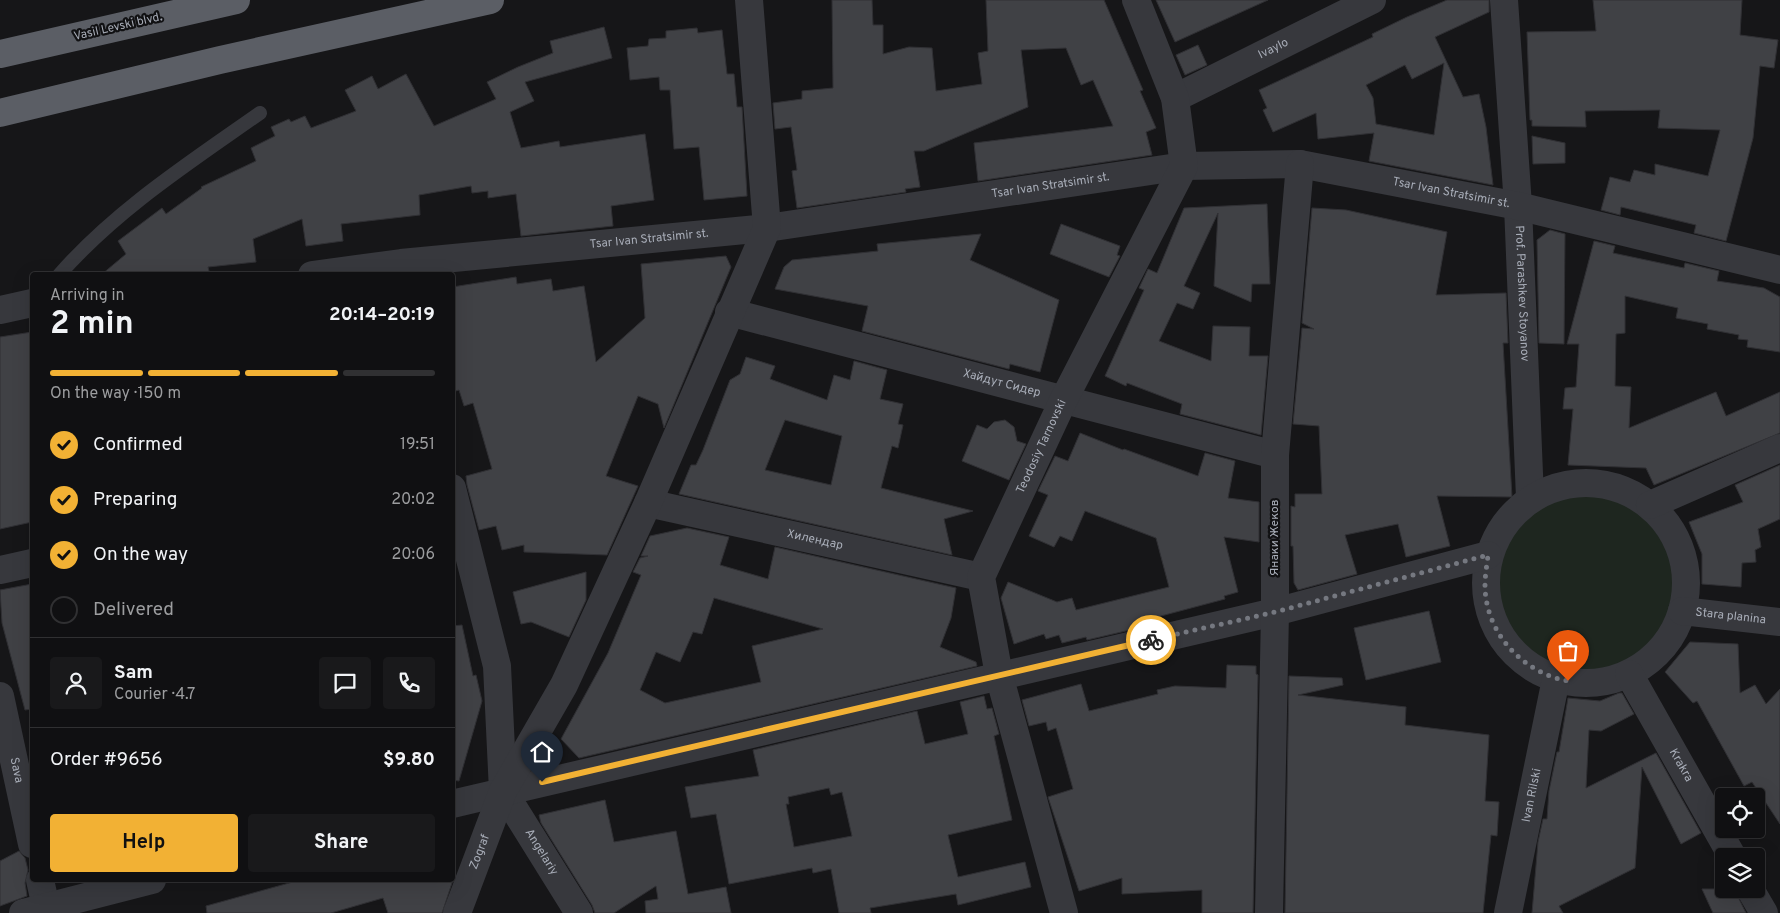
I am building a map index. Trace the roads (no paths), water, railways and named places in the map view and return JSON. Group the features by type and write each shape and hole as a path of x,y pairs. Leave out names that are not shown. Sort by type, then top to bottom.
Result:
{"highway":[{"name":"Vasil Levski blvd.","path":"0,54 236,0"},
{"path":"0,113 220,60 490,0"}],"street":[{"path":"503,791 564,685 648,503 767,228 749,0"},
{"path":"1136,0 1175,98 1184,166"},
{"name":"Ivaylo","path":"1175,98 1372,0"},
{"name":"Prof. Parashkev Stoyanov","path":"1504,0 1518,206 1530,498"},
{"name":"Tsar Ivan Stratsimir st.","path":"357,272 402,269 767,228 1184,166 1300,164 1518,206 1780,270"},
{"name":"Янаки Жеков","path":"1269,913 1275,612 1275,455 1300,164"},
{"name":"Teodosiy Tarnovski","path":"981,577 1063,400 1184,166"},
{"path":"0,310 30,303"},
{"name":"Хайдут Сидер","path":"730,312 1275,455"},
{"path":"1650,505 1780,448"},
{"path":"1591,482 1622,488 1650,505 1672,530 1685,562 1686,596 1682,611 1676,628 1657,655 1629,674 1606,682 1580,684 1556,679 1528,666 1508,648 1490,617 1485,586 1488,555 1502,526 1530,498 1560,485 1591,482"},
{"path":"455,500 497,666 503,791"},
{"name":"Хилендар","path":"648,503 981,577"},
{"path":"455,803 1275,612 1488,555"},
{"path":"0,570 30,563"},
{"path":"981,577 999,675 1064,913"},
{"name":"Stara planina","path":"1682,611 1780,622"},
{"name":"Krakra","path":"1629,674 1727,848"},
{"name":"Ivan Rilski","path":"1508,913 1556,679"},
{"name":"Sava","path":"0,696 30,835"},
{"name":"Zograf","path":"457,913 503,791"},
{"name":"Angelariy","path":"503,791 579,913"},
{"path":"40,882 41,911 145,882"},
{"path":"1755,898 1764,913"}],"lane":[{"path":"62,272 74,258 139,198 260,113"}]}
